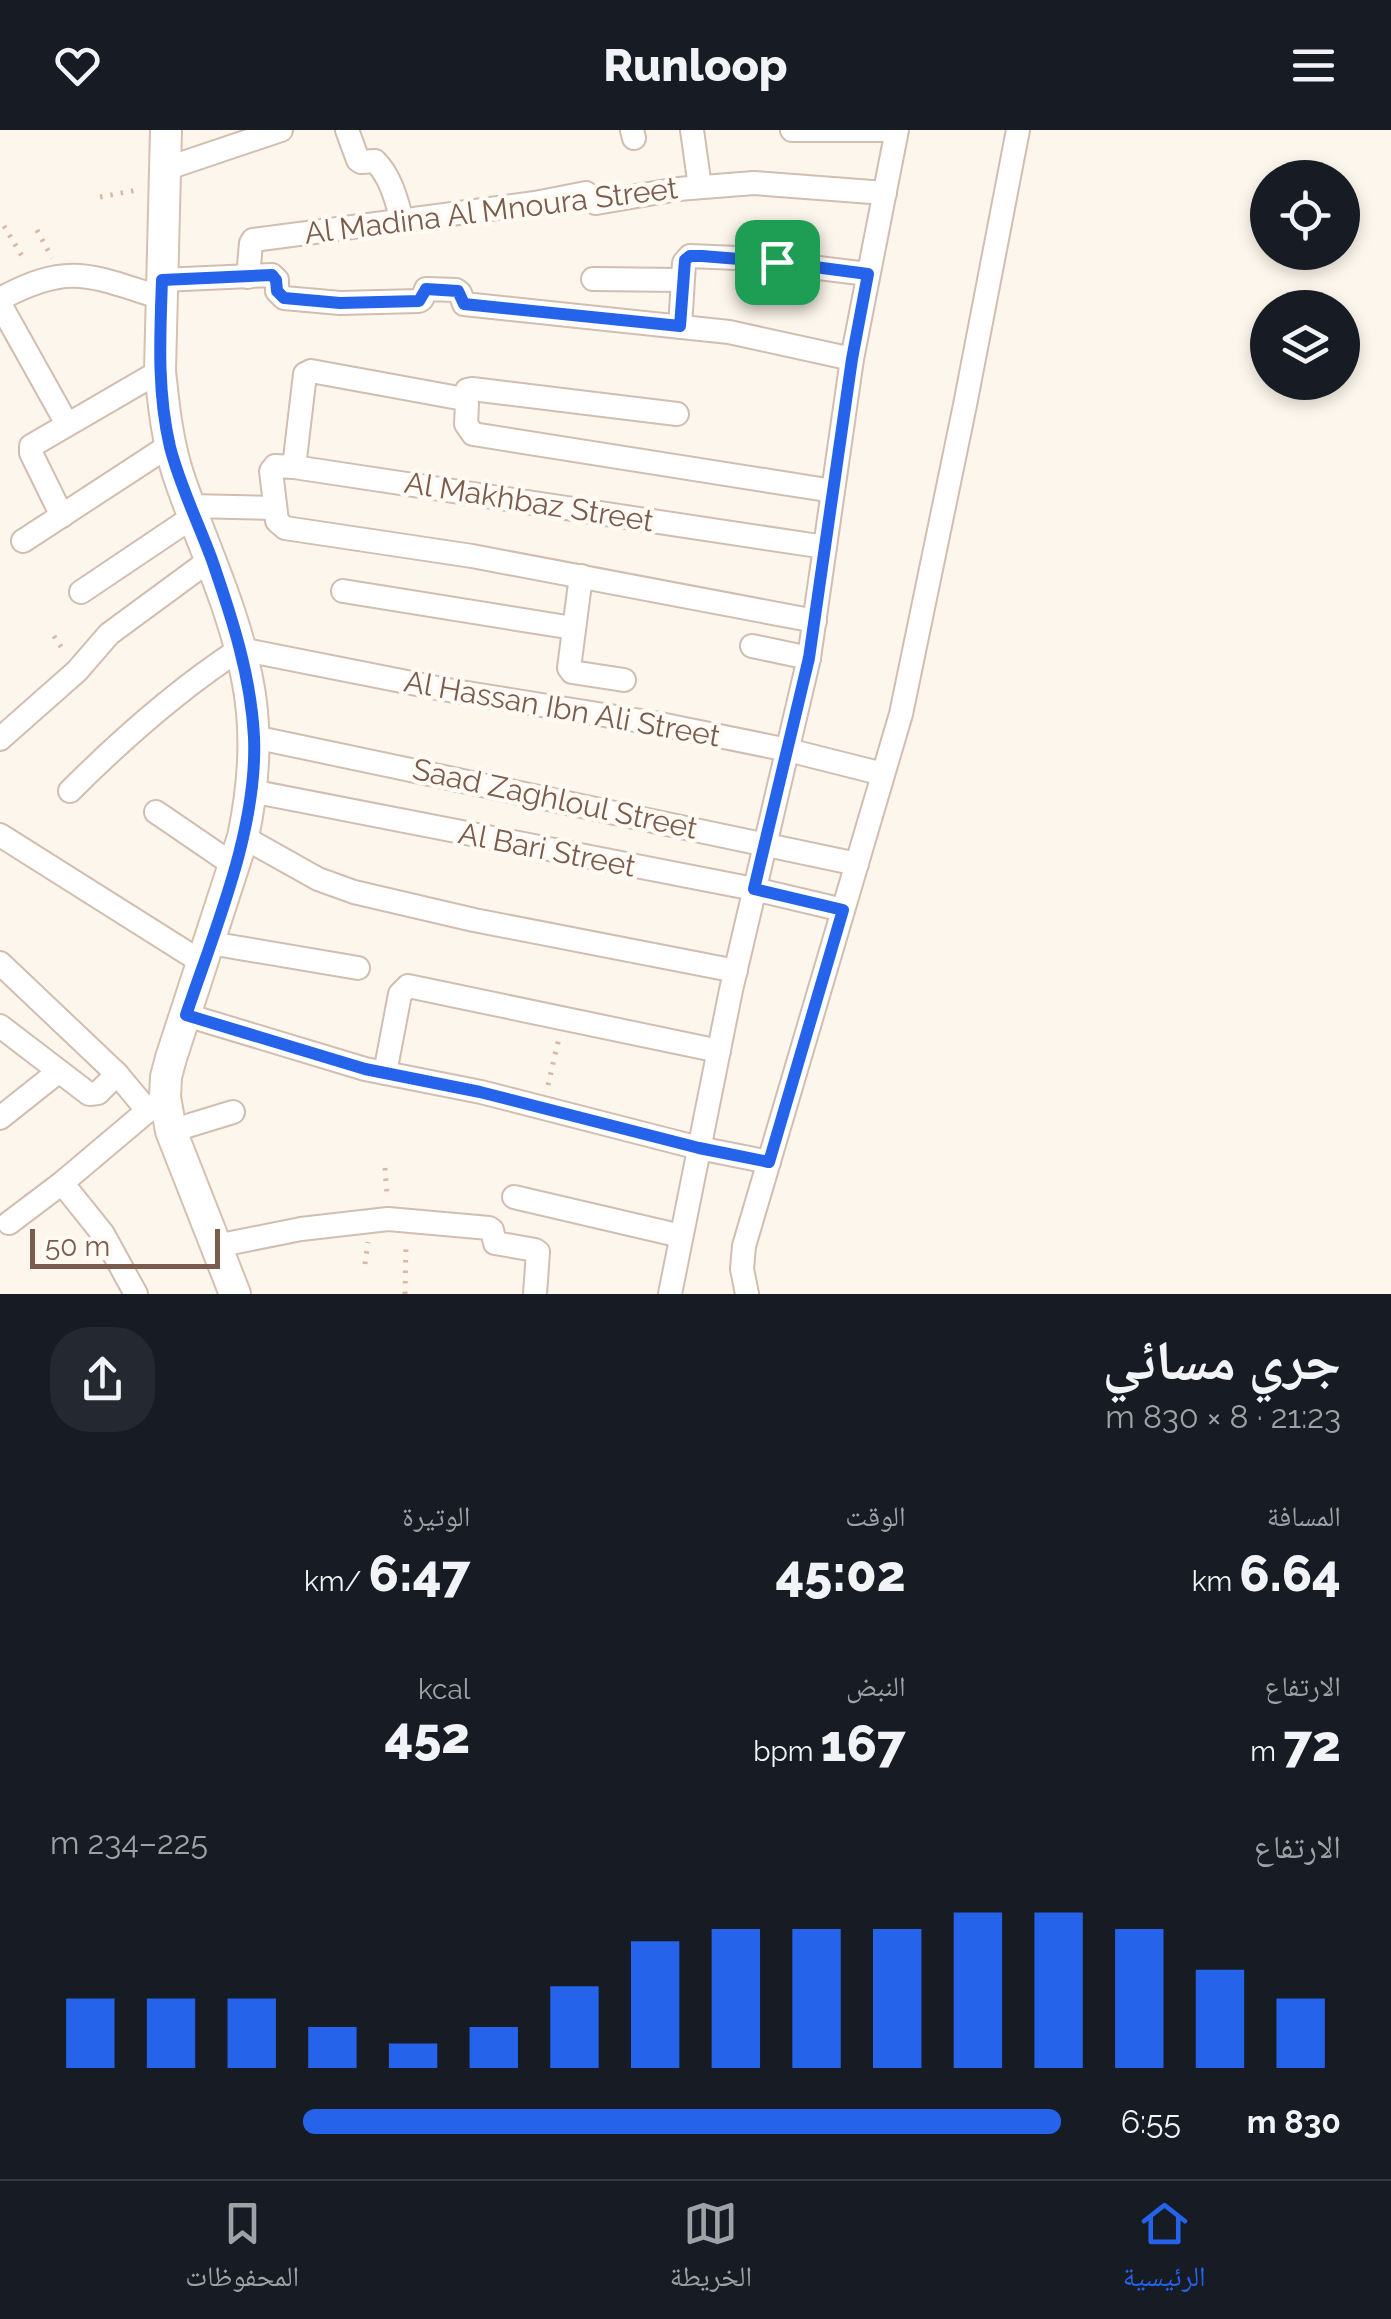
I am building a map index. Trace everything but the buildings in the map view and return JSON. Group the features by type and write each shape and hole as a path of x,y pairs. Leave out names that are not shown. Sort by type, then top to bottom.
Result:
{"street":[{"path":"161,1113 166,1077 239,851 251,791 254,737 248,680 240,649 170,445 160,371 166,130"},
{"path":"165,177 281,130"},
{"path":"347,130 358,160 376,161 381,166 402,220"},
{"path":"692,130 700,187"},
{"path":"792,130 882,130"},
{"path":"670,1294 736,971 809,658 852,359 897,130"},
{"path":"747,1294 742,1269 744,1246 901,714 1018,130"},
{"name":"Al Madina Al Mnoura Street","path":"248,276 254,240 586,193 596,203 754,183 885,193"},
{"path":"680,326 682,280 685,260 690,256 868,274"},
{"path":"0,270 5,298 67,424"},
{"path":"5,298 36,281 62,275 92,276 162,290 248,276 274,276 281,296 306,301 419,301 426,289 456,290 464,304 729,332 852,359"},
{"path":"593,279 682,280"},
{"path":"62,516 30,448 160,371"},
{"path":"464,398 310,371 305,374 294,467 272,469 277,522 285,528 472,556 815,621"},
{"path":"677,414 472,389 467,390 464,398 466,424 474,434 833,491"},
{"path":"23,541 170,445"},
{"name":"Al Makhbaz Street","path":"294,467 825,547"},
{"path":"82,592 192,511 275,508"},
{"path":"0,739 77,670 110,634 211,559"},
{"path":"580,576 570,670 624,680"},
{"path":"343,591 573,628"},
{"path":"752,646 809,658"},
{"path":"70,791 158,708 240,649"},
{"name":"Al Hassan Ibn Ali Street","path":"240,649 442,689 660,724 883,774"},
{"name":"Saad Zaghloul Street","path":"254,737 857,864"},
{"name":"Al Bari Street","path":"251,791 754,889 843,910"},
{"path":"156,812 239,851 354,892 474,920 736,971"},
{"path":"0,835 207,953 358,968"},
{"path":"0,963 161,1113 235,1294"},
{"path":"385,1073 400,994 408,986 719,1052"},
{"path":"186,1015 385,1073 769,1162"},
{"path":"0,1026 89,1094 94,1095 117,1074"},
{"path":"0,1118 58,1072"},
{"path":"9,1223 161,1113 233,1112"},
{"path":"62,1183 102,1234 136,1294"},
{"path":"514,1197 681,1236"},
{"path":"216,1246 335,1224 406,1219 489,1228 496,1244 536,1250 539,1255 535,1294"}],"path":[{"path":"100,197 165,177"},
{"path":"4,226 36,281"},
{"path":"542,1108 564,1018"},
{"path":"406,1219 406,1294"}],"route":[{"path":"687,258 777,262 868,274 809,658 754,889 843,910 769,1162 480,1092 365,1069 186,1015 235,866 250,804 254,742 248,680 240,649 170,445 160,371 162,280 272,275 284,298 340,303 419,301 426,289 456,290 464,304 680,326 687,258"}]}
